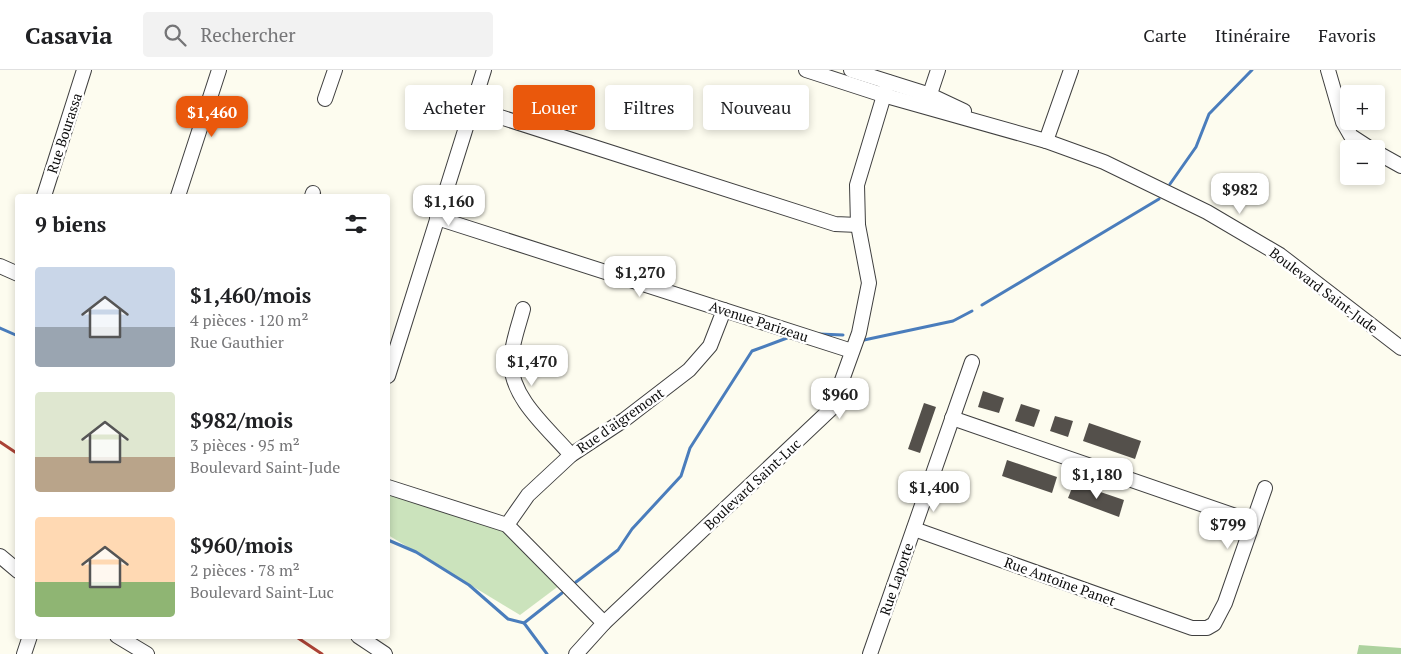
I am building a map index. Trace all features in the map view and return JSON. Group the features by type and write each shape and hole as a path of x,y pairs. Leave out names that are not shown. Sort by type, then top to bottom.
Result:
{"street":[{"name":"Rue Bourassa","path":"45,194 84,70"},
{"path":"179,194 219,70"},
{"path":"324,99 335,70"},
{"path":"479,85 484,70"},
{"name":"Boulevard Saint-Jude","path":"806,70 886,88 1104,162 1207,212 1272,250 1401,348"},
{"name":"Boulevard Saint-Jude","path":"852,70 886,88"},
{"path":"928,101 938,70"},
{"path":"1046,141 1071,70"},
{"path":"1328,70 1343,122 1351,136 1357,140"},
{"name":"Boulevard Saint-Luc","path":"580,652 604,624 832,408 859,333 869,283 858,224 857,185 886,88"},
{"path":"503,118 836,224 858,224"},
{"path":"390,370 465,130"},
{"path":"1385,157 1401,166"},
{"name":"Avenue Parizeau","path":"437,218 852,351"},
{"path":"0,266 15,273"},
{"path":"523,309 511,360 512,377 521,397 571,454"},
{"name":"Rue d'aigremont","path":"507,525 528,495 571,454 624,420 689,370 710,346 724,310"},
{"name":"Rue Laporte","path":"870,654 972,362"},
{"path":"952,418 1253,522 1265,488"},
{"path":"390,488 507,525 604,624"},
{"name":"Rue Antoine Panet","path":"914,529 1192,628 1207,628 1214,624 1225,603 1253,522"},
{"path":"0,556 15,568"},
{"path":"24,654 29,639"},
{"path":"122,639 147,654"},
{"path":"362,639 385,654"}],"green space":[{"path":"390,494 507,525 564,582 520,615 390,536"},
{"path":"1359,645 1401,648 1401,654 1357,654"}],"building":[{"path":"983,391 1004,398 999,413 978,407"},
{"path":"924,403 936,407 920,453 908,449"},
{"path":"1021,404 1040,410 1034,427 1015,421"},
{"path":"1055,416 1073,421 1068,437 1050,431"},
{"path":"1089,423 1141,441 1135,459 1083,441"},
{"path":"1007,460 1057,477 1052,493 1002,476"},
{"path":"1074,483 1124,500 1119,517 1068,498"}],"waterway":[{"path":"1170,184 1196,147 1209,114 1252,70"},
{"path":"982,305 1159,199"},
{"path":"864,340 953,321 972,311"},
{"path":"0,328 15,335"},
{"path":"819,334 843,335"},
{"path":"576,582 618,550 632,529 681,476 690,448 752,351 787,338"},
{"path":"390,541 416,552 469,585 508,619 524,623 547,654"},
{"path":"524,623 562,593"}],"railway":[{"path":"0,442 15,452"},
{"path":"300,639 322,654"}]}
